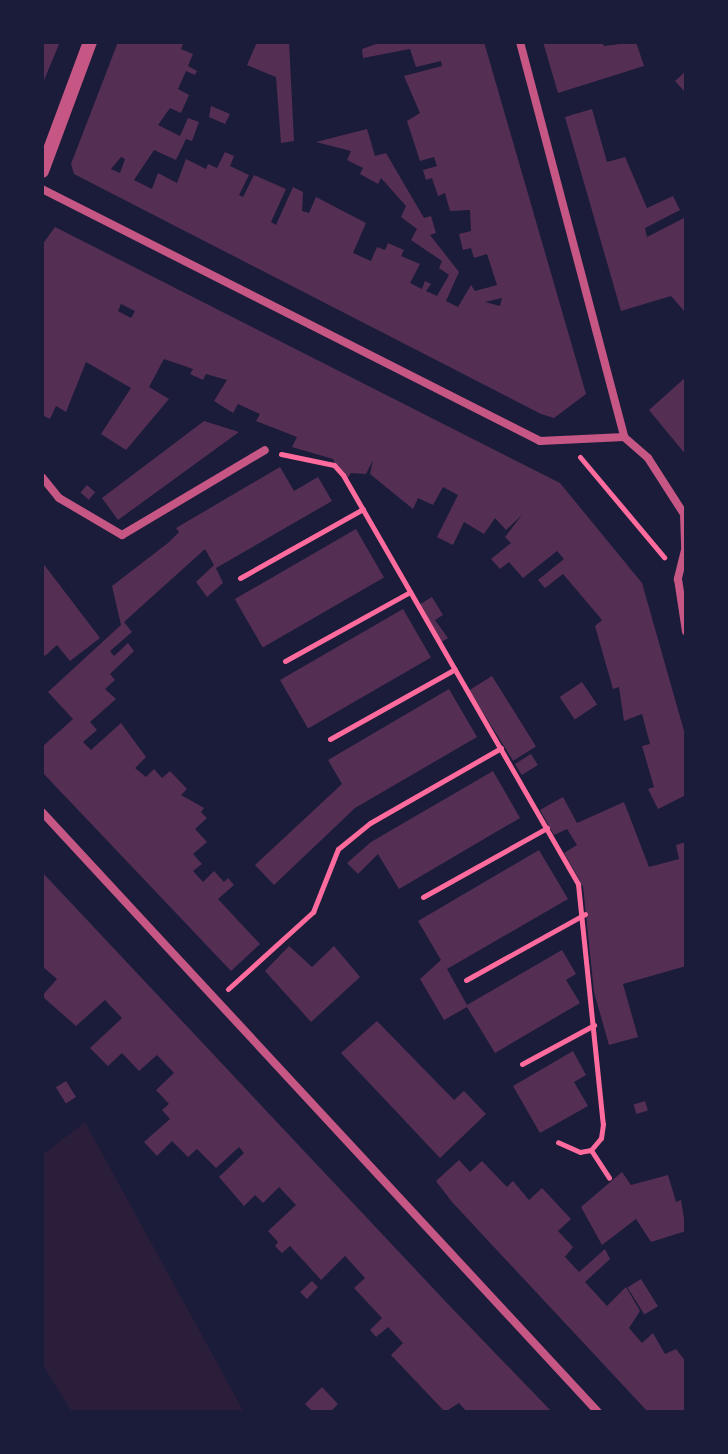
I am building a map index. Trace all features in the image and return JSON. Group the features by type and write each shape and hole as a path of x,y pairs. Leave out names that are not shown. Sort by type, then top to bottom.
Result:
{"street":[{"path":"42,171 90,42"},
{"path":"520,42 624,437 648,458 685,515 685,550 679,575 686,631"},
{"path":"42,189 540,441 624,437"},
{"path":"42,477 59,498 122,535 265,450"},
{"path":"42,812 598,1412"}],"path":[{"path":"566,442 679,575"},
{"path":"265,450 334,465 363,509 572,871 585,914 603,1124 601,1138 591,1150 580,1152 558,1142"},
{"path":"240,578 363,509"},
{"path":"285,661 411,592"},
{"path":"330,739 455,669"},
{"path":"216,1001 313,912 338,849 370,823 501,748"},
{"path":"423,897 547,828"},
{"path":"466,980 585,914"},
{"path":"522,1064 594,1025"},
{"path":"591,1150 609,1178"}],"shaded area":[{"path":"85,1122 244,1412 72,1412 42,1364 42,1155"}],"building":[{"path":"42,42 60,42 42,85"},
{"path":"118,42 184,42 181,49 193,54 188,66 197,71 195,75 186,71 178,89 189,95 181,113 170,108 158,125 180,136 188,118 199,122 192,141 186,139 176,160 154,150 134,180 152,189 158,173 177,183 186,159 206,169 208,164 217,168 225,152 234,156 230,166 249,175 239,195 243,197 254,175 286,189 271,222 276,225 293,187 303,192 302,211 309,213 316,197 366,223 353,253 371,261 377,247 385,250 388,243 404,250 401,256 420,264 410,283 422,289 425,281 431,284 426,291 437,296 449,275 439,268 442,261 411,240 417,229 401,217 406,206 381,178 378,184 360,174 363,168 347,160 351,151 316,142 367,129 375,156 386,153 424,218 431,216 436,233 430,235 459,272 446,301 458,307 471,285 475,291 497,285 487,254 474,258 471,248 463,250 459,234 471,231 470,210 450,211 445,193 438,196 432,178 426,180 423,170 437,166 434,157 420,161 407,121 420,113 404,76 442,66 441,61 416,67 410,49 363,58 362,49 382,42 484,42 586,394 554,418 541,414 74,174 71,164","holes":["121,157 125,159 120,173 111,169","502,298 500,306 485,302"]},
{"path":"257,42 289,42 294,141 281,143 276,77 247,65"},
{"path":"543,42 602,42 604,46 636,42 644,66 558,93"},
{"path":"686,71 686,93 675,81"},
{"path":"211,106 230,114 225,124 209,117"},
{"path":"592,109 607,162 625,157 647,208 673,196 680,210 645,228 647,237 686,217 686,313 671,296 621,311 565,117"},
{"path":"55,227 560,483 642,583 686,738 686,795 658,809 648,789 654,787 642,746 650,744 642,714 624,721 619,687 613,689 595,626 602,620 563,574 545,588 538,580 564,559 557,551 523,578 509,562 500,569 491,559 511,543 505,537 522,515 506,530 495,518 484,534 464,522 453,545 437,537 458,495 443,487 433,505 418,498 413,509 370,474 373,460 366,474 351,473 345,482 333,459 292,447 297,437 256,421 260,414 238,404 233,413 214,401 227,380 206,374 203,380 190,374 193,369 164,359 149,387 169,399 126,450 101,434 131,388 86,362 66,412 56,406 50,419 42,415 42,245","holes":["121,304 135,311 131,318 118,311"]},
{"path":"686,377 686,455 649,410"},
{"path":"204,421 239,432 118,520 102,498"},
{"path":"280,467 294,491 318,477 332,501 216,568 223,583 207,597 196,582 214,565 205,549 124,622 132,632 110,651 114,656 128,643 134,651 110,674 115,680 105,689 116,699 90,722 97,730 83,742 91,750 121,723 146,757 135,768 146,777 154,769 162,778 170,771 187,789 181,795 204,808 201,812 207,818 195,829 207,842 193,854 202,864 193,871 203,882 214,871 224,882 228,878 234,885 218,899 260,944 231,971 42,772 42,747 73,719 48,692 121,625 112,586 168,543 179,532 176,528"},
{"path":"87,485 95,492 89,500 80,493"},
{"path":"356,529 384,577 263,647 235,599"},
{"path":"42,562 100,638 70,661 57,645 45,656 42,652"},
{"path":"432,597 443,615 435,620 448,638 440,643 417,606"},
{"path":"403,609 431,657 308,728 280,680"},
{"path":"492,676 536,746 513,761 469,690"},
{"path":"582,682 597,704 575,719 560,697"},
{"path":"449,689 477,737 355,808 274,885 255,865 342,784 328,760"},
{"path":"531,754 538,765 522,775 515,764"},
{"path":"493,771 520,818 399,889 378,854 358,874 347,863 371,842"},
{"path":"563,797 577,823 624,802 649,867 679,859 676,845 686,842 686,966 623,984 638,1037 609,1045 594,992 583,886 564,853 577,845 567,829 554,835 540,810"},
{"path":"539,850 568,899 447,969 467,1005 562,950 576,974 566,980 580,1003 495,1053 467,1007 444,1020 420,979 441,960 418,921"},
{"path":"42,872 552,1412 467,1412 459,1403 445,1412 391,1355 403,1343 388,1327 376,1337 370,1330 382,1318 354,1288 365,1278 345,1256 321,1280 290,1246 282,1253 275,1246 278,1242 268,1231 296,1205 279,1187 263,1203 255,1195 244,1206 219,1177 244,1153 239,1147 216,1168 197,1149 188,1157 172,1141 157,1156 144,1142 170,1119 162,1110 169,1104 156,1090 174,1073 157,1055 139,1071 122,1053 108,1066 90,1048 122,1018 105,1000 76,1026 42,996 57,979 42,966"},
{"path":"289,946 312,967 334,946 360,977 311,1022 265,971"},
{"path":"377,1021 454,1100 464,1091 486,1114 440,1158 341,1053"},
{"path":"573,1051 586,1075 574,1082 588,1106 540,1133 513,1086"},
{"path":"66,1081 76,1097 66,1103 56,1087"},
{"path":"645,1101 648,1111 636,1114 634,1105"},
{"path":"459,1160 470,1172 482,1161 507,1187 513,1181 529,1200 542,1188 571,1219 558,1231 573,1247 565,1257 579,1272 605,1249 610,1259 585,1282 607,1306 626,1287 640,1311 629,1328 642,1343 653,1333 665,1354 676,1349 686,1362 686,1412 648,1412 452,1202 436,1181"},
{"path":"622,1172 631,1185 668,1175 676,1202 681,1200 686,1231 651,1242 636,1219 602,1245 581,1207"},
{"path":"641,1279 658,1306 644,1315 627,1287"},
{"path":"312,1281 318,1287 307,1299 300,1292"},
{"path":"322,1387 338,1404 330,1412 313,1412 305,1404"}]}
